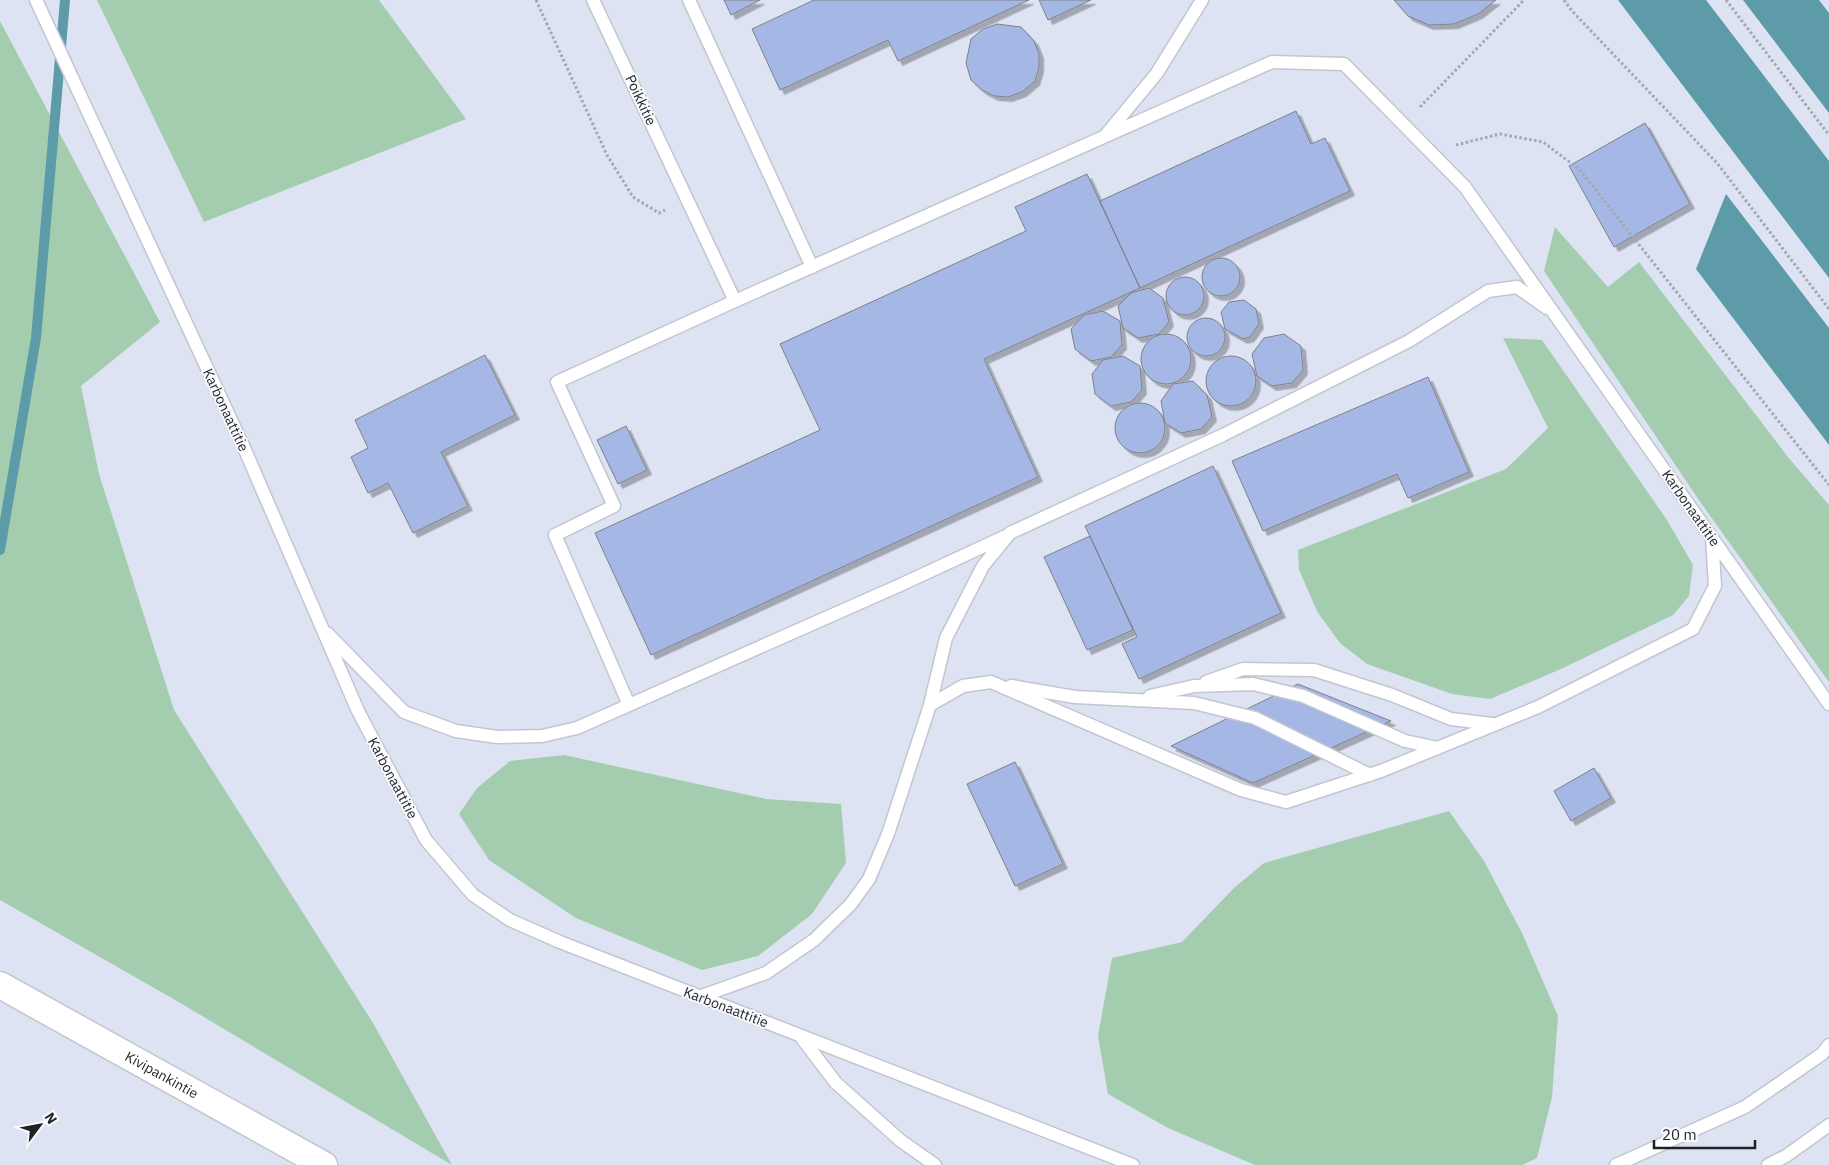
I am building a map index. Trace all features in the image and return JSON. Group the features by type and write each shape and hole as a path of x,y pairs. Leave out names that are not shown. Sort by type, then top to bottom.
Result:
{"street":[{"name":"Kivipankintie","path":"0,985 324,1165"}],"lane":[{"name":"Karbonaattitie","path":"36,0 245,450 358,712 426,840 473,895 510,920 560,942 1133,1165"},
{"name":"Poikkitie","path":"593,0 735,301"},
{"path":"689,0 812,267"},
{"path":"1103,138 1157,73 1202,0"},
{"name":"Karbonaattitie","path":"629,705 555,535 614,506 557,382 1272,62 1344,64 1465,187 1829,704"},
{"path":"321,626 404,712 456,731 497,737 542,736 578,728 898,586 1223,435 1409,341 1488,291 1517,287 1554,312"},
{"path":"699,997 766,973 814,940 851,904 869,879 888,834 930,705 946,638 983,566 1010,534"},
{"path":"991,682 1241,790 1286,802 1370,774 1538,707 1693,630 1715,586 1712,537"},
{"path":"1133,700 1194,686 1243,669 1314,670 1392,695 1451,719 1495,725"},
{"path":"930,705 963,686 991,682 1075,697 1194,703 1254,718 1370,774"},
{"path":"1194,686 1253,684 1303,696 1405,742 1438,748"},
{"path":"801,1037 836,1082 901,1141 935,1165"},
{"path":"1616,1165 1745,1107 1822,1054 1829,1045"},
{"path":"1768,1165 1786,1156 1829,1125"}],"path":[{"path":"536,0 607,155 633,197 659,213 689,201"},
{"path":"1403,124 1524,0"},
{"path":"1564,0 1572,11 1717,163 1829,309"},
{"path":"1726,0 1829,135"},
{"path":"1429,151 1500,134 1543,142 1580,170 1829,485"}],"shaded area":[{"path":"0,0 1829,0 1829,1165 0,1165"}],"green space":[{"path":"97,0 379,0 466,119 204,222"},
{"path":"0,21 160,322 81,386 99,474 174,710 373,1023 452,1165 177,1001 0,900"},
{"path":"1555,227 1608,287 1639,262 1788,457 1829,505 1829,682 1701,503 1544,271"},
{"path":"1503,338 1542,340 1667,520 1693,565 1689,596 1673,615 1561,669 1490,699 1452,694 1367,664 1340,643 1318,613 1299,570 1298,550 1506,469 1548,428"},
{"path":"564,755 766,799 841,804 846,863 812,914 758,956 702,970 576,918 489,860 459,814 477,788 510,761"},
{"path":"1449,811 1484,861 1522,933 1558,1016 1552,1097 1537,1158 1522,1165 1255,1165 1168,1128 1108,1094 1098,1036 1112,958 1182,942 1234,888 1264,863"}],"water":[{"path":"1618,0 1706,0 1829,161 1829,278"},
{"path":"1743,0 1819,0 1829,13 1829,113"},
{"path":"1726,194 1829,328 1829,445 1696,269"}],"building":[{"path":"724,0 760,0 731,15"},
{"path":"814,0 1029,0 898,61 888,40 780,90 752,29"},
{"path":"1039,0 1091,0 1048,20"},
{"path":"1394,0 1496,0 1478,14 1454,24 1429,25 1408,16"},
{"path":"997,24 1021,27 1034,41 1039,54 1039,68 1035,81 1022,92 1008,97 994,96 982,90 971,80 966,63 971,39 983,29"},
{"path":"1296,111 1311,144 1325,138 1350,191 1140,288 1100,201"},
{"path":"1645,123 1690,204 1614,247 1569,166"},
{"path":"1087,174 1140,288 984,359 1038,477 651,655 595,533 820,430 780,344 1026,231 1015,207"},
{"path":"1221,258 1235,263 1240,277 1235,291 1221,296 1207,291 1202,277 1207,263"},
{"path":"1185,277 1199,282 1204,296 1199,310 1185,315 1171,310 1166,296 1171,282"},
{"path":"1149,288 1163,298 1169,322 1159,334 1138,338 1123,328 1118,306 1131,293"},
{"path":"1244,300 1256,309 1259,324 1250,337 1243,339 1225,329 1221,312 1229,302"},
{"path":"1103,311 1120,321 1122,345 1111,357 1091,361 1075,349 1071,329 1084,315"},
{"path":"1206,318 1220,323 1225,337 1220,351 1206,356 1192,351 1187,337 1192,323"},
{"path":"1161,334 1171,334 1184,341 1191,354 1191,364 1184,377 1171,384 1161,384 1152,380 1145,373 1141,364 1141,354 1145,345 1152,338"},
{"path":"1284,334 1301,346 1303,370 1292,383 1272,386 1257,376 1252,354 1264,338"},
{"path":"485,355 515,415 441,452 468,506 413,533 388,483 368,493 351,457 368,448 355,420"},
{"path":"1123,356 1140,366 1142,390 1131,402 1111,406 1095,394 1092,374 1103,360"},
{"path":"1226,356 1236,356 1249,363 1256,376 1256,386 1249,399 1236,406 1226,406 1217,402 1210,395 1206,386 1206,376 1210,367 1217,360"},
{"path":"1428,377 1469,472 1408,498 1397,474 1263,531 1232,461"},
{"path":"1193,381 1207,395 1212,417 1201,429 1181,433 1165,423 1161,401 1173,384"},
{"path":"1135,403 1145,403 1158,410 1165,423 1165,433 1158,446 1145,453 1135,453 1126,449 1119,442 1115,433 1115,423 1119,414 1126,407"},
{"path":"626,426 647,470 618,484 597,440"},
{"path":"1213,466 1281,613 1139,679 1122,644 1137,637 1085,526"},
{"path":"1090,536 1133,630 1087,650 1044,557"},
{"path":"1298,684 1391,721 1253,783 1171,746"},
{"path":"1015,762 1063,864 1015,886 967,784"},
{"path":"1594,768 1611,798 1571,821 1554,791"}],"waterway":[{"path":"0,550 36,338 65,0"}]}
